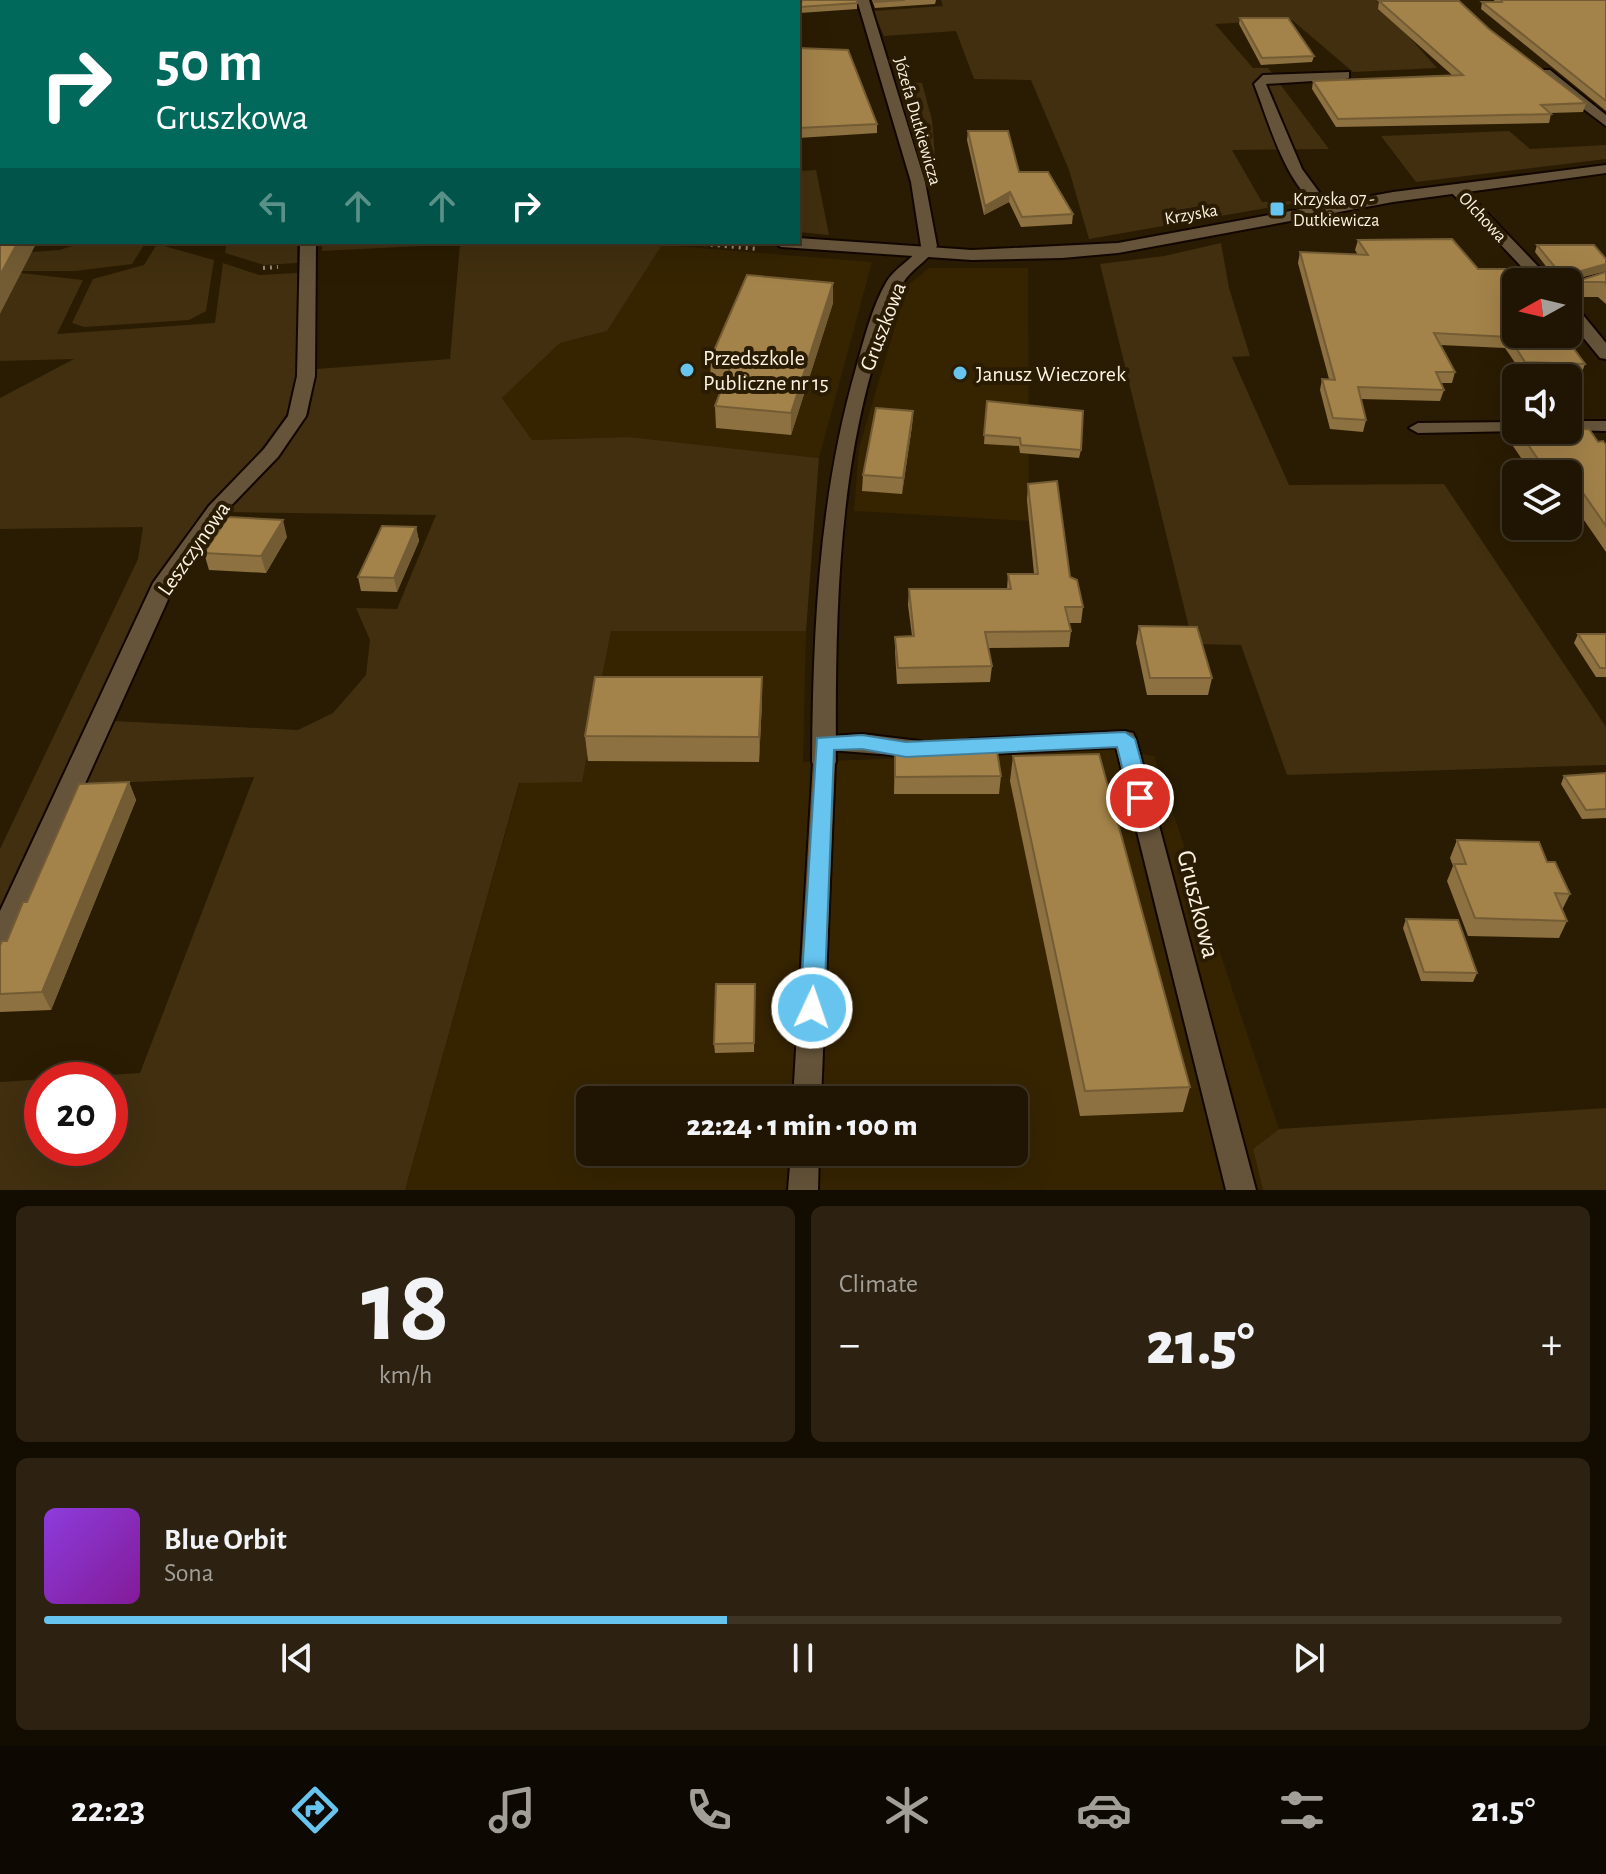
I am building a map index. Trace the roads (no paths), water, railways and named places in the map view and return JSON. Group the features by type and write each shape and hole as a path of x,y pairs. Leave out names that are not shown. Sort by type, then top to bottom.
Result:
{"street":[{"name":"Józefa Dutkiewicza","path":"863,0 918,182 929,246 926,253"},
{"path":"1528,61 1606,122"},
{"name":"Krzyska","path":"800,243 1006,256 1088,251 1455,188 1606,169"},
{"name":"Olchowa","path":"1455,188 1532,268"},
{"name":"Leszczynowa","path":"0,941 164,583 216,510 271,453 297,416 306,376 308,244"},
{"name":"Gruszkowa","path":"824,752 824,665 832,518 848,425 895,282 926,253"},
{"path":"1582,325 1606,354"}],"lane":[{"path":"1330,208 1320,202 1298,174 1260,84 1263,79 1280,76 1345,75"},
{"path":"1582,285 1606,277"},
{"path":"1582,426 1606,426"},
{"path":"1418,428 1502,427"},
{"name":"Gruszkowa","path":"824,752 862,742 906,750 1125,739 1241,1190"},
{"path":"808,1086 824,752"},
{"path":"803,1190 804,1166"}],"place":[{"name":"Krzyska 07 - Dutkiewicza","path":"1277,209"},
{"name":"Przedszkole Publiczne nr 15","path":"687,370"},
{"name":"Janusz Wieczorek","path":"960,373"}]}
